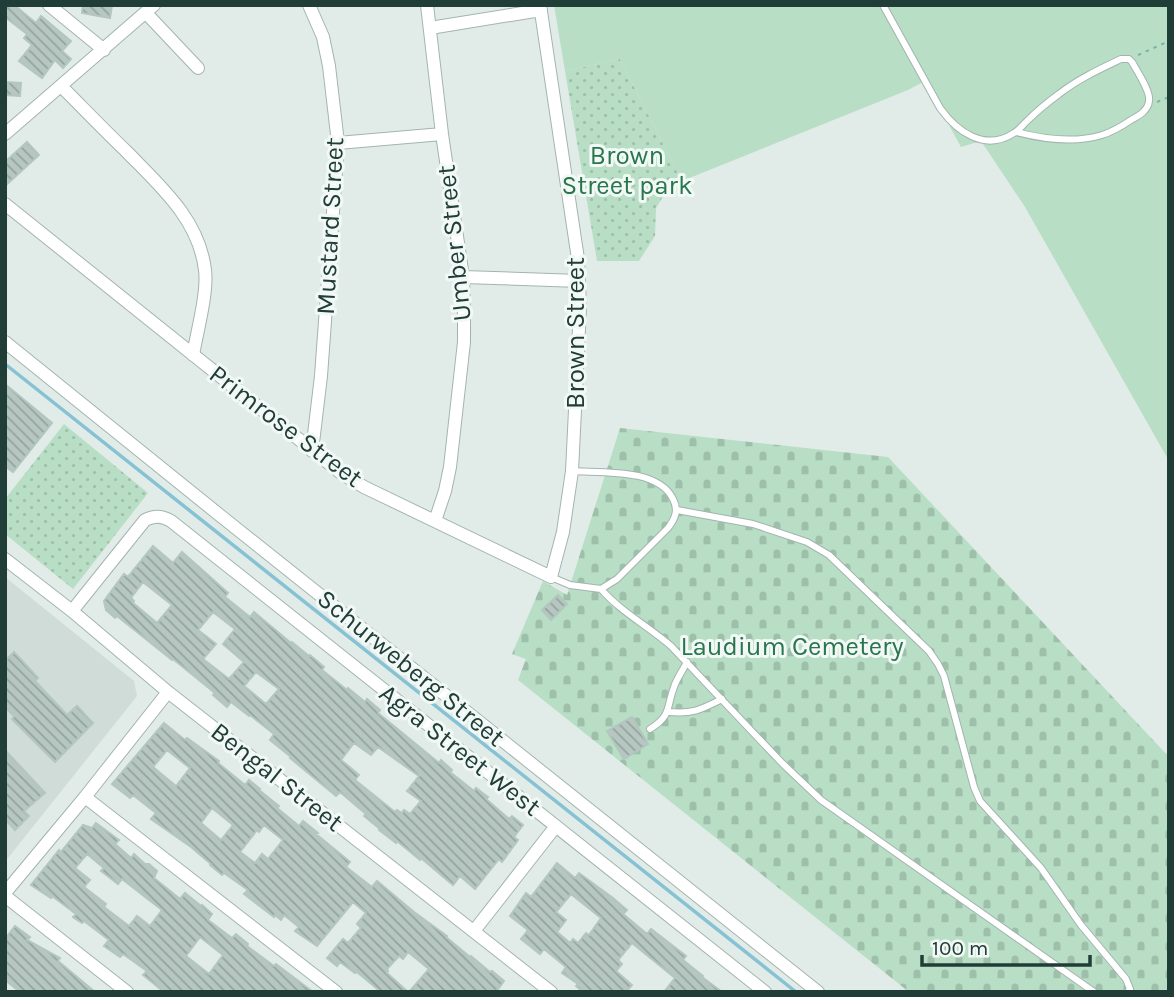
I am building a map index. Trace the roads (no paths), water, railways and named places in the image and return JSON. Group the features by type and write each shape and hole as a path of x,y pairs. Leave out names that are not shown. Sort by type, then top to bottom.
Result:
{"street":[{"path":"49,5 104,50"},
{"name":"Mustard Street","path":"309,5 323,37 338,143 321,376 312,450"},
{"name":"Umber Street","path":"426,5 463,277 464,342 454,440 445,491 435,521"},
{"path":"430,28 541,8"},
{"name":"Brown Street","path":"541,8 579,281 580,342 572,471 563,531 551,577"},
{"path":"7,129 150,9 198,68"},
{"path":"61,86 167,193 190,223 198,239 206,273 193,355"},
{"path":"338,143 442,134"},
{"name":"Primrose Street","path":"5,204 341,473 364,487 551,577"},
{"path":"463,277 579,281"},
{"name":"Schurweberg Street","path":"5,342 818,992"},
{"name":"Agra Street West","path":"72,611 145,520 163,517 171,521 765,992"},
{"name":"Bengal Street","path":"5,559 168,692 551,992"},
{"path":"127,992 5,894 86,797 168,692"},
{"path":"86,797 336,992"},
{"path":"474,931 556,826"}],"lane":[{"path":"883,5 933,97 954,125 981,140 999,140 1016,132 1069,87 1121,59 1129,60 1134,66 1150,100 1144,111 1102,135 1083,139 1038,137 1016,132"},
{"path":"572,471 629,475 653,480 672,495 677,510 668,528 617,579 601,589 622,610 654,631 687,662 803,785 840,816 1094,992"},
{"path":"677,510 753,524 807,542 829,555 929,651 944,676 974,788 980,801 1041,868 1081,925 1126,979 1129,992"},
{"name":"Primrose Street","path":"551,577 570,585 601,589"},
{"path":"650,729 669,712 674,686 687,662"},
{"path":"669,712 687,714 722,699"}],"waterway":[{"path":"5,364 796,992"}],"park label":[{"name":"Brown Street park","path":"627,170"},
{"name":"Laudium Cemetery","path":"792,646"}]}
